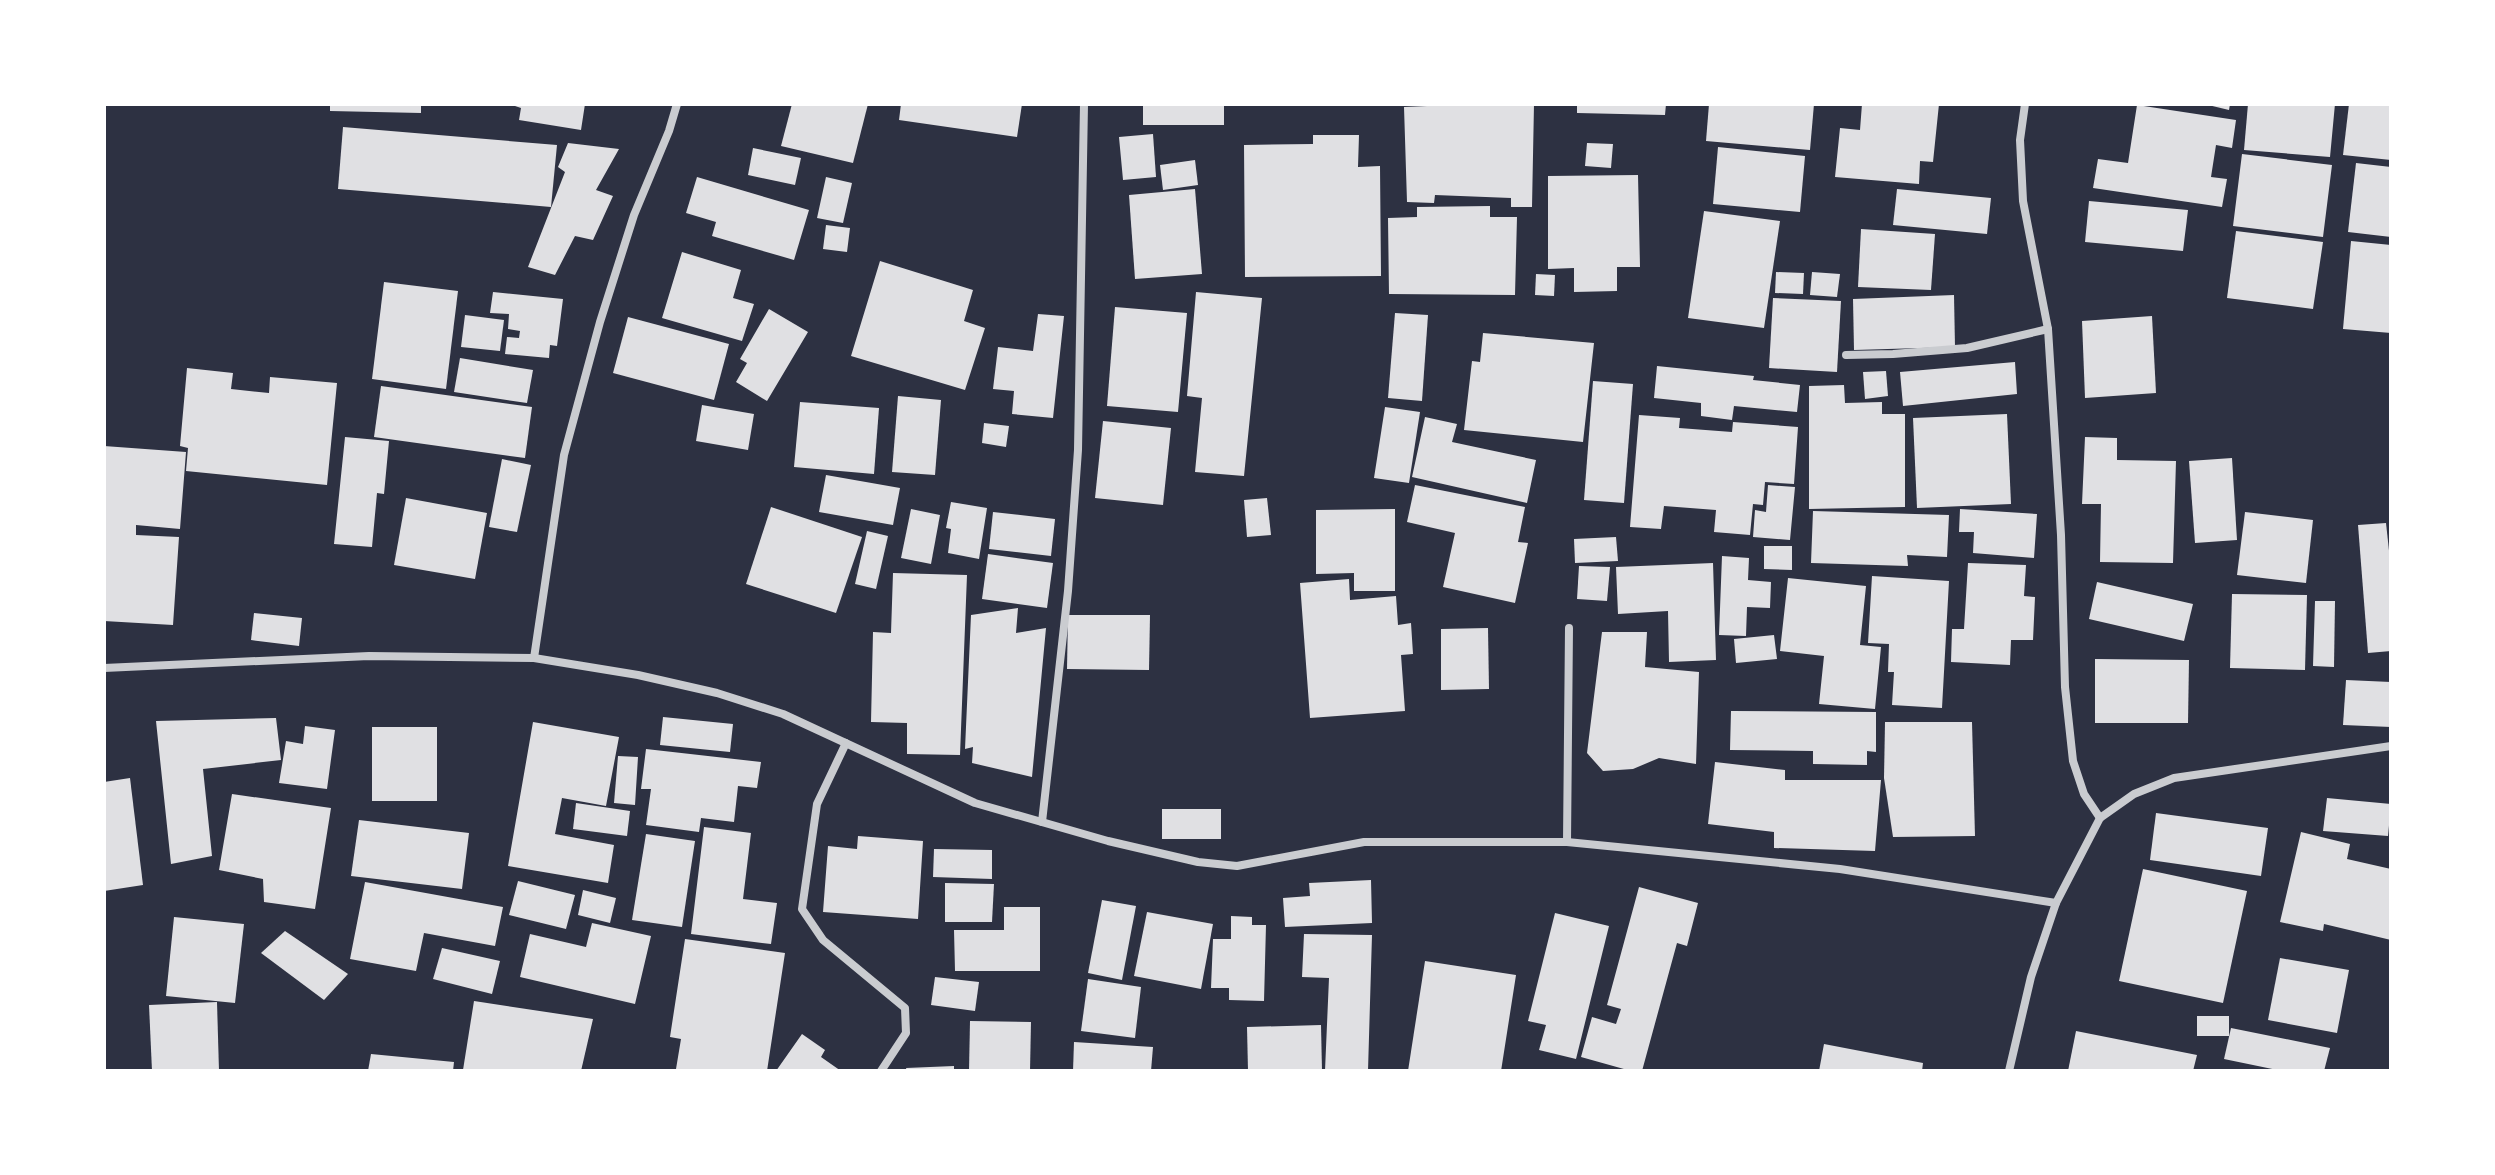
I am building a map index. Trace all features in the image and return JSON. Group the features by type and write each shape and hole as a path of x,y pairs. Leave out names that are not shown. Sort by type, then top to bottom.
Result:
{"street":[{"path":"534,658 564,455 600,322 634,215 677,104"},
{"path":"1042,822 1065,620 1078,450 1084,104"},
{"path":"2025,104 2020,140 2023,201 2048,329 2061,535 2065,687 2073,761 2084,794 2100,818"},
{"path":"1846,355 1967,348 2048,329"},
{"path":"1567,842 1569,628"},
{"path":"104,668 369,656 534,658 638,675 717,693 783,714 975,803 1198,862 1237,866 1364,842 1567,842 1840,869 2056,903"},
{"path":"846,743 817,804 802,909 823,940 905,1008 906,1033 881,1071"},
{"path":"2009,1071 2031,977 2056,903 2100,818 2134,794 2174,778 2391,746"}],"building":[{"path":"330,104 421,104 421,113 330,111"},
{"path":"509,104 585,104 581,130 519,120 521,108"},
{"path":"792,104 868,104 853,163 781,146"},
{"path":"901,104 1022,104 1017,137 899,120"},
{"path":"1143,104 1224,104 1224,125 1143,125"},
{"path":"1534,104 1532,207 1511,207 1511,198 1435,195 1434,203 1407,202 1404,107"},
{"path":"1577,104 1666,104 1665,115 1577,113"},
{"path":"1709,104 1814,104 1810,150 1706,141"},
{"path":"1862,104 1939,104 1933,162 1920,161 1919,184 1835,177 1840,128 1860,130"},
{"path":"2204,104 2230,104 2229,110"},
{"path":"2248,104 2335,104 2330,157 2244,150"},
{"path":"2349,104 2391,104 2391,160 2343,155"},
{"path":"2137,105 2236,120 2232,148 2216,145 2211,177 2227,179 2222,207 2093,188 2098,159 2128,163"},
{"path":"343,127 557,145 551,207 338,189"},
{"path":"1153,134 1156,177 1123,180 1119,137"},
{"path":"1313,135 1359,135 1358,167 1380,166 1381,276 1245,277 1244,145 1313,144"},
{"path":"568,143 619,149 596,190 613,196 593,240 575,236 555,275 528,267 565,172 558,167"},
{"path":"1587,143 1613,144 1611,168 1585,166"},
{"path":"1718,147 1805,156 1800,212 1713,204"},
{"path":"753,148 801,158 795,185 748,175"},
{"path":"2242,154 2332,165 2323,237 2233,226"},
{"path":"1195,160 1198,185 1163,190 1160,165"},
{"path":"2356,163 2391,167 2391,237 2348,232"},
{"path":"1638,175 1640,267 1617,267 1617,291 1574,292 1574,268 1548,269 1548,176"},
{"path":"697,177 809,210 794,260 712,236 716,222 686,213"},
{"path":"826,177 852,183 843,223 817,218"},
{"path":"1195,189 1202,274 1135,279 1129,195"},
{"path":"1897,189 1991,198 1987,234 1893,225"},
{"path":"2089,201 2188,210 2183,251 2085,242"},
{"path":"1490,206 1490,217 1517,217 1515,295 1389,294 1388,218 1417,217 1417,207"},
{"path":"1704,211 1780,221 1764,328 1688,318"},
{"path":"826,225 850,228 847,252 823,249"},
{"path":"1861,229 1935,234 1931,290 1858,287"},
{"path":"2236,231 2323,242 2313,309 2227,298"},
{"path":"2351,241 2391,245 2391,333 2343,329"},
{"path":"682,252 741,270 733,298 754,304 742,341 662,318"},
{"path":"880,261 973,290 964,321 985,328 965,390 851,356"},
{"path":"1776,272 1804,273 1803,294 1775,293"},
{"path":"1812,272 1840,274 1837,297 1810,295"},
{"path":"1536,274 1555,275 1554,296 1535,295"},
{"path":"384,282 458,291 446,389 372,379"},
{"path":"493,292 563,299 557,346 550,345 549,358 505,354 507,337 519,338 520,331 508,329 509,314 490,313"},
{"path":"1196,292 1262,298 1244,476 1195,472 1202,398 1187,396"},
{"path":"1954,295 1955,347 1854,350 1853,299"},
{"path":"1773,298 1841,301 1837,372 1769,368"},
{"path":"1115,307 1187,313 1178,412 1107,406"},
{"path":"769,309 808,332 767,401 736,382 747,363 740,359"},
{"path":"1395,313 1428,315 1422,401 1388,398"},
{"path":"1038,314 1064,316 1053,418 1012,414 1014,391 993,389 998,347 1033,351"},
{"path":"465,315 504,320 500,351 461,347"},
{"path":"2152,316 2156,393 2085,398 2082,321"},
{"path":"628,317 729,344 714,400 613,373"},
{"path":"1483,333 1594,343 1583,442 1464,430 1472,361 1480,362"},
{"path":"460,358 533,370 527,403 454,392"},
{"path":"2015,362 2017,394 1903,406 1900,372"},
{"path":"1657,366 1754,376 1753,380 1800,385 1797,412 1734,406 1732,420 1701,416 1701,403 1654,398"},
{"path":"187,368 233,373 231,389 269,393 270,377 337,383 327,485 186,471 188,448 180,446"},
{"path":"1886,371 1888,396 1865,399 1863,372"},
{"path":"1593,381 1633,384 1624,503 1584,500"},
{"path":"1844,385 1845,403 1882,402 1882,414 1905,414 1905,507 1809,509 1809,386"},
{"path":"381,386 532,407 525,458 374,437"},
{"path":"898,396 941,400 935,475 892,472"},
{"path":"800,402 879,408 874,474 794,467"},
{"path":"702,405 754,414 748,450 696,441"},
{"path":"1385,407 1420,412 1409,483 1374,478"},
{"path":"2007,414 2011,504 1917,508 1913,418"},
{"path":"1639,415 1680,418 1679,428 1732,432 1733,422 1798,427 1794,484 1765,482 1763,505 1753,504 1750,535 1714,532 1716,510 1664,506 1661,529 1630,527"},
{"path":"1425,417 1457,424 1452,442 1536,460 1527,503 1412,477"},
{"path":"1103,421 1171,428 1163,505 1095,498"},
{"path":"984,423 1009,426 1006,447 982,443"},
{"path":"345,437 389,441 384,494 377,493 372,547 334,544"},
{"path":"2085,437 2117,438 2117,460 2176,461 2173,563 2100,562 2101,504 2082,504"},
{"path":"104,446 186,452 180,529 136,525 136,535 179,537 173,625 104,621"},
{"path":"2232,458 2237,540 2195,543 2189,461"},
{"path":"502,459 531,465 517,532 489,527"},
{"path":"826,475 900,488 893,525 819,512"},
{"path":"1415,485 1525,507 1518,542 1528,543 1515,603 1443,587 1455,533 1407,522"},
{"path":"1768,485 1795,487 1790,540 1753,537 1755,510 1766,512"},
{"path":"406,498 487,513 475,579 394,565"},
{"path":"1267,498 1271,535 1247,537 1244,500"},
{"path":"951,502 987,508 979,559 948,553 951,529 946,528"},
{"path":"771,507 862,537 836,613 746,584"},
{"path":"911,509 940,515 931,564 901,558"},
{"path":"1395,509 1395,591 1354,591 1354,573 1316,574 1316,510"},
{"path":"1960,509 2037,514 2034,558 1973,553 1974,532 1959,532"},
{"path":"1813,511 1949,515 1947,557 1907,555 1908,566 1811,563"},
{"path":"993,512 1055,519 1051,556 989,549"},
{"path":"2245,512 2313,520 2306,583 2237,575"},
{"path":"2386,523 2391,569 2391,651 2368,653 2358,525"},
{"path":"867,531 888,536 876,589 855,584"},
{"path":"1616,537 1618,561 1575,563 1574,539"},
{"path":"1764,546 1792,546 1792,570 1764,569"},
{"path":"988,554 1053,563 1047,608 982,599"},
{"path":"1722,556 1749,558 1748,580 1771,582 1770,608 1747,607 1746,636 1719,635"},
{"path":"1713,563 1716,660 1669,662 1668,611 1618,614 1616,567"},
{"path":"1968,563 2026,565 2024,596 2035,597 2033,640 2011,640 2010,665 1951,662 1952,629 1964,629"},
{"path":"1579,566 1610,567 1607,601 1577,599"},
{"path":"893,573 967,575 960,755 907,754 907,723 871,722 873,632 891,633"},
{"path":"1872,576 1949,581 1942,708 1892,705 1894,672 1888,672 1889,644 1868,643"},
{"path":"1788,578 1866,586 1860,645 1881,647 1875,709 1819,704 1824,656 1780,651"},
{"path":"1349,579 1350,600 1396,596 1398,625 1411,623 1413,654 1401,655 1405,711 1310,718 1300,583"},
{"path":"2097,582 2193,604 2184,641 2089,619"},
{"path":"2232,594 2307,595 2305,670 2230,668"},
{"path":"2315,601 2335,601 2334,667 2313,666"},
{"path":"1018,608 1016,633 1046,628 1032,777 972,763 973,747 965,749 971,615"},
{"path":"254,613 302,618 299,646 251,640"},
{"path":"1068,615 1150,615 1149,670 1067,669"},
{"path":"1488,628 1489,689 1441,690 1441,629"},
{"path":"1602,632 1647,632 1645,667 1699,672 1696,764 1659,758 1633,769 1603,771 1587,753"},
{"path":"1774,635 1777,659 1736,663 1734,639"},
{"path":"2095,659 2189,660 2188,723 2095,723"},
{"path":"2346,680 2391,682 2391,727 2343,725"},
{"path":"1731,711 1876,712 1876,752 1867,751 1867,765 1813,764 1813,751 1730,750"},
{"path":"663,717 733,724 730,752 660,745"},
{"path":"276,718 281,760 203,769 212,856 171,864 156,721"},
{"path":"533,722 619,737 606,806 562,798 555,834 614,845 608,883 508,866"},
{"path":"1885,722 1972,722 1975,836 1893,837 1884,778"},
{"path":"305,726 335,730 327,789 279,783 286,741 303,744"},
{"path":"372,727 437,727 437,801 372,801"},
{"path":"646,749 761,762 757,788 738,786 734,822 701,818 699,832 646,825 651,789 641,789"},
{"path":"618,756 638,757 635,805 614,803"},
{"path":"1715,762 1785,770 1785,780 1881,780 1875,851 1774,848 1774,832 1708,824"},
{"path":"130,778 143,885 104,891 104,782"},
{"path":"232,794 331,808 315,909 264,902 263,879 219,870"},
{"path":"2327,798 2391,804 2388,836 2323,831"},
{"path":"576,803 630,811 627,836 573,829"},
{"path":"1162,809 1221,809 1221,839 1162,839"},
{"path":"2156,813 2268,828 2261,876 2150,860"},
{"path":"359,820 469,833 462,889 351,876"},
{"path":"704,827 751,833 743,899 777,903 771,944 691,934"},
{"path":"2301,832 2350,844 2347,859 2391,869 2391,940 2324,924 2323,931 2280,922"},
{"path":"646,834 695,841 682,927 632,920"},
{"path":"858,836 923,841 918,919 823,912 828,846 857,849"},
{"path":"934,849 992,850 992,879 933,877"},
{"path":"2143,869 2247,891 2223,1003 2119,981"},
{"path":"1371,880 1372,923 1285,927 1283,898 1310,896 1309,883"},
{"path":"518,881 575,895 566,929 509,915"},
{"path":"365,882 503,907 495,946 424,933 416,971 350,959"},
{"path":"945,883 994,884 992,922 945,922"},
{"path":"1639,887 1698,903 1687,946 1677,943 1642,1071 1631,1071 1581,1057 1592,1017 1616,1024 1621,1009 1607,1005"},
{"path":"583,890 616,898 610,923 578,915"},
{"path":"1102,900 1136,906 1122,980 1088,973"},
{"path":"1004,907 1040,907 1040,971 955,971 954,930 1004,930"},
{"path":"1147,912 1213,924 1201,989 1134,976"},
{"path":"1555,913 1609,926 1576,1059 1539,1050 1546,1025 1528,1021"},
{"path":"1231,916 1252,917 1252,925 1266,925 1264,1001 1229,1000 1229,988 1211,988 1213,939 1231,939"},
{"path":"174,917 244,924 235,1003 166,996"},
{"path":"592,923 651,936 635,1004 520,977 530,934 586,947"},
{"path":"285,931 348,974 324,1000 261,953"},
{"path":"1304,934 1372,935 1368,1071 1325,1071 1329,978 1302,977"},
{"path":"685,939 785,953 767,1071 676,1069 681,1039 670,1037"},
{"path":"442,948 500,961 492,994 433,979"},
{"path":"2280,958 2349,970 2337,1033 2268,1020"},
{"path":"1425,961 1516,975 1501,1071 1408,1071"},
{"path":"935,977 979,982 975,1011 931,1005"},
{"path":"1088,979 1141,987 1135,1038 1081,1031"},
{"path":"474,1001 593,1019 581,1071 463,1070"},
{"path":"217,1002 219,1071 152,1071 149,1005"},
{"path":"2197,1016 2229,1016 2229,1036 2197,1036"},
{"path":"970,1021 1031,1022 1030,1071 969,1071"},
{"path":"1321,1025 1322,1071 1248,1071 1247,1027"},
{"path":"2231,1028 2330,1048 2324,1071 2282,1071 2224,1059"},
{"path":"2076,1031 2197,1055 2193,1071 2068,1071"},
{"path":"802,1034 825,1050 821,1057 841,1071 776,1071"},
{"path":"1074,1042 1153,1047 1151,1071 1073,1071"},
{"path":"1824,1044 1923,1063 1922,1071 1819,1071"},
{"path":"371,1054 454,1062 453,1071 368,1071"},
{"path":"954,1066 954,1071 907,1071 906,1068"}]}
